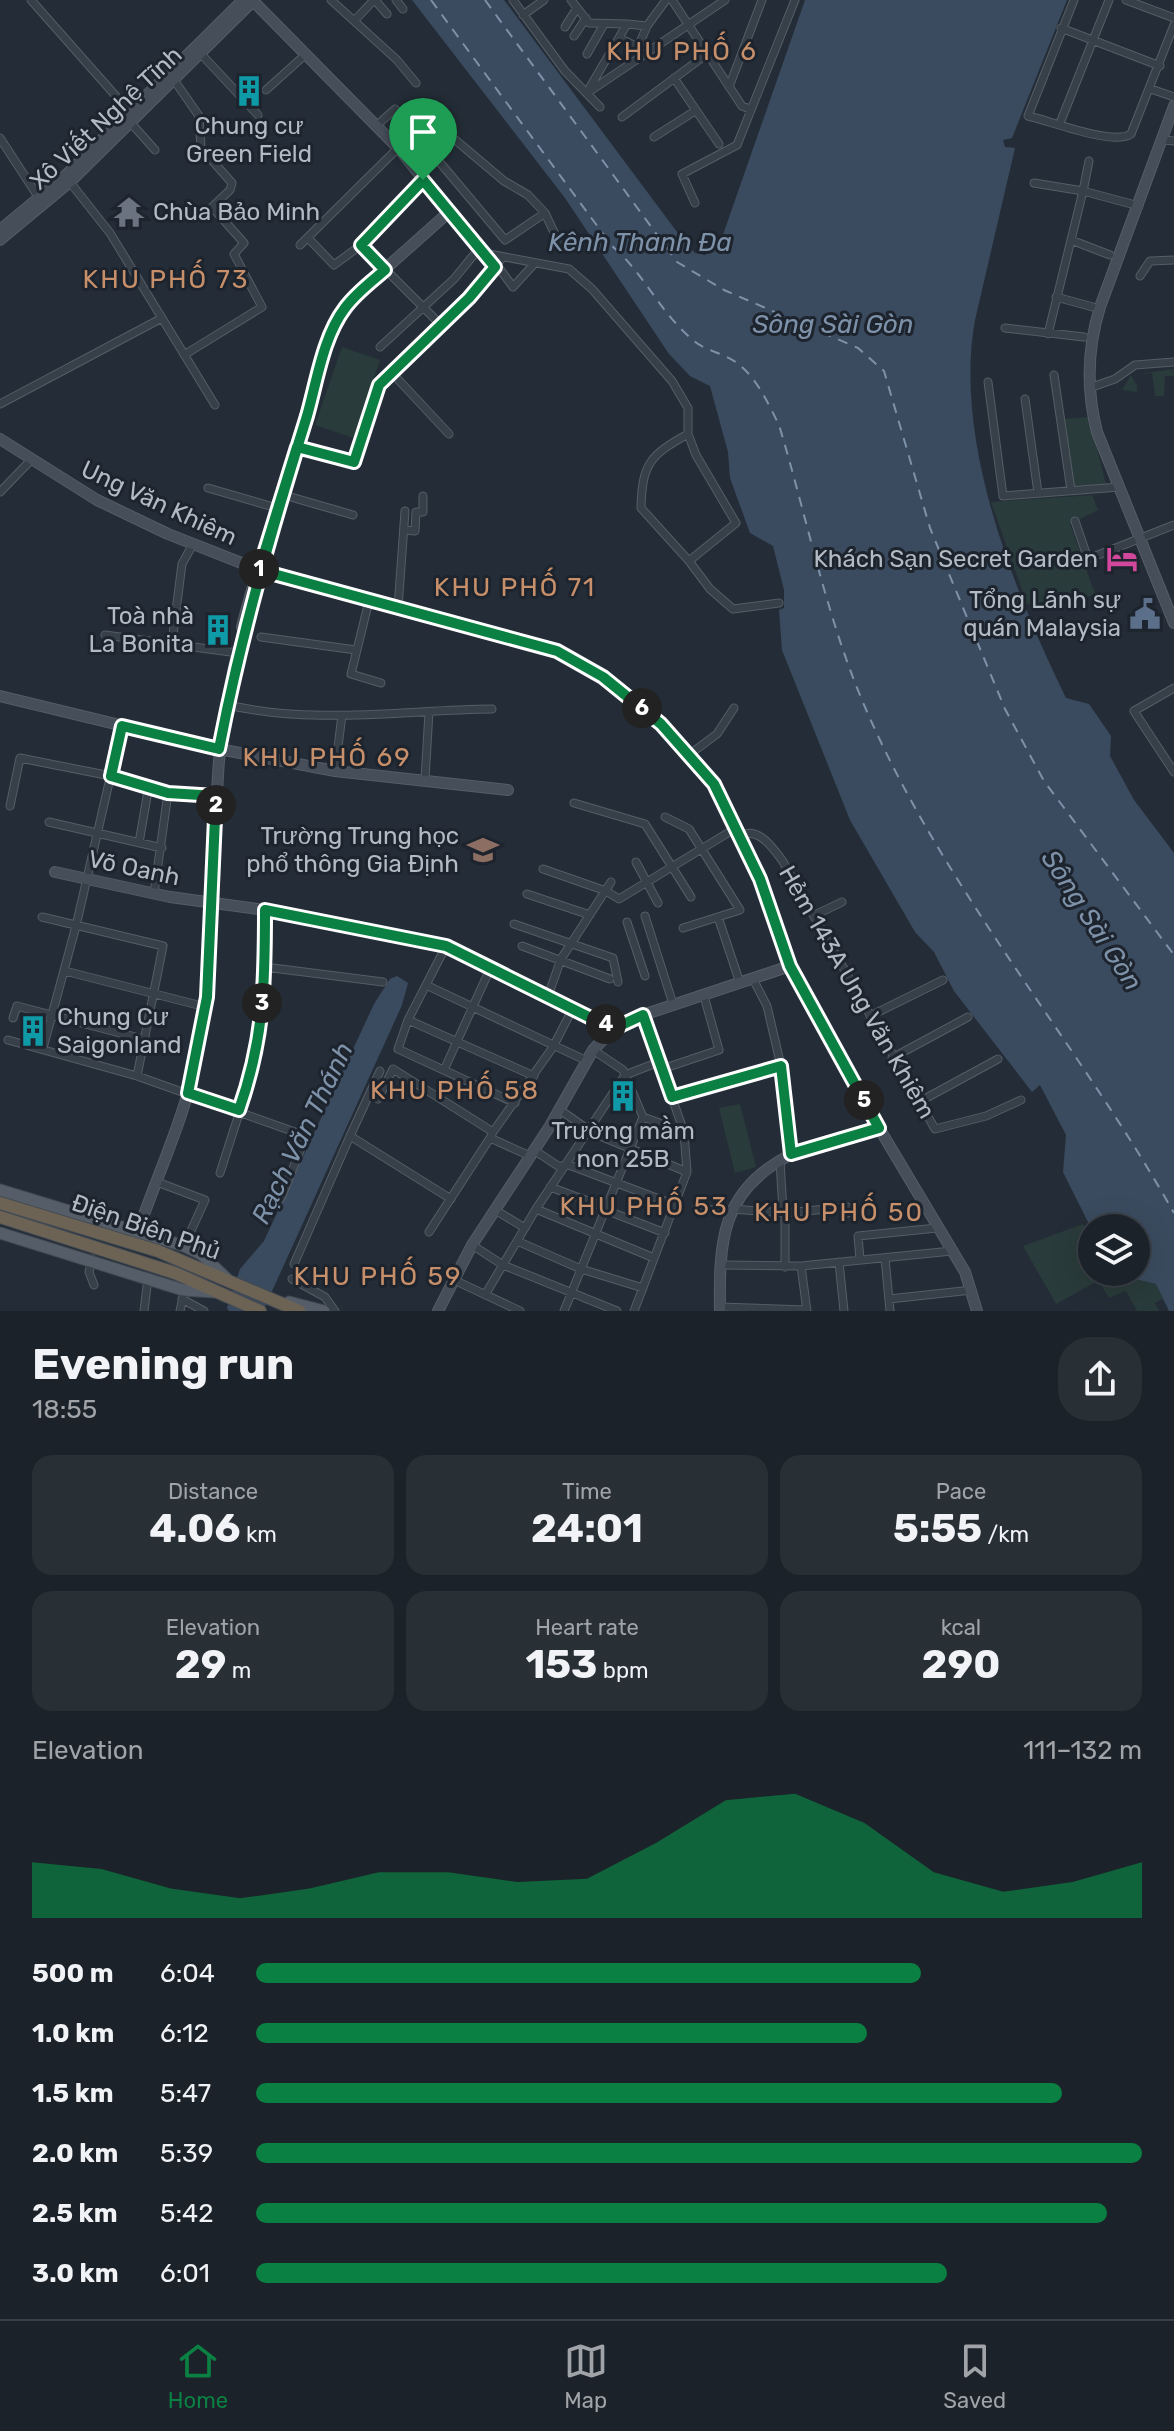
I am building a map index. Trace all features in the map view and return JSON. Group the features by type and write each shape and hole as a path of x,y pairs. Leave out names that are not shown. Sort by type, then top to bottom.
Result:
{"highway":[{"name":"Điện Biên Phủ","path":"0,1203 134,1243 226,1278"},
{"name":"Điện Biên Phủ","path":"0,1220 121,1254 220,1292"},
{"path":"226,1278 299,1311"},
{"path":"220,1292 260,1311"}],"main road":[{"name":"Điện Biên Phủ","path":"0,1190 139,1229 184,1246 201,1254 226,1278"},
{"name":"Điện Biên Phủ","path":"0,1233 92,1259 148,1278 183,1295 220,1292"},
{"path":"274,1299 324,1311"}],"street":[{"path":"31,0 155,150"},
{"path":"214,35 240,0"},
{"name":"Xô Viết Nghệ Tĩnh","path":"198,52 240,0"},
{"path":"331,0 397,60 416,83"},
{"path":"355,20 374,0 387,14"},
{"path":"396,0 403,9"},
{"path":"513,0 600,107"},
{"path":"523,15 544,0"},
{"path":"571,0 589,23 647,26"},
{"path":"619,38 638,47 647,26 669,0 742,106 750,109"},
{"path":"587,93 725,0"},
{"path":"729,87 762,0"},
{"path":"695,203 682,174 737,145 795,0"},
{"path":"1074,0 1028,116 1098,135 1127,137 1151,89 1174,25"},
{"path":"1060,123 1109,0"},
{"path":"1126,0 1174,18"},
{"path":"214,35 258,2 398,148 449,212 489,254 495,267 513,287 535,263"},
{"name":"Xô Viết Nghệ Tĩnh","path":"198,52 224,39 258,2"},
{"path":"565,27 577,8"},
{"path":"574,36 586,18"},
{"path":"587,93 627,24"},
{"path":"587,54 603,26"},
{"path":"1061,28 1160,66"},
{"name":"Xô Viết Nghệ Tĩnh","path":"0,240 131,118 214,35"},
{"path":"198,52 258,115"},
{"path":"266,90 306,54"},
{"path":"622,117 707,54"},
{"path":"172,77 199,116 201,148 232,183 230,190 212,207 244,243 234,254 262,307 184,355"},
{"path":"674,78 719,144"},
{"path":"1151,89 1174,97"},
{"path":"1174,106 1169,141 1139,206 1088,336 1089,388 1097,432 1139,538 1169,598 1174,623"},
{"path":"376,126 395,109 505,240 545,213"},
{"path":"654,137 695,111"},
{"path":"0,138 39,198"},
{"path":"432,153 453,138 504,181 528,195 545,213 559,243"},
{"path":"300,245 398,148"},
{"path":"1048,334 1089,161"},
{"path":"67,179 96,212 215,405"},
{"name":"Xô Viết Nghệ Tĩnh","path":"0,230 67,179"},
{"path":"308,238 334,265 361,245 423,180"},
{"path":"1034,183 1083,191 1139,206"},
{"path":"134,1243 188,1093 206,1007 219,749 244,632 242,627 277,508 284,495 330,337 344,309 449,212"},
{"path":"1071,240 1110,255"},
{"path":"361,245 441,325"},
{"path":"380,347 454,279 481,246"},
{"path":"489,254 569,269 592,289 672,381 688,408 688,434 702,467 736,523 689,561"},
{"path":"297,447 354,462 377,388 441,325 503,257"},
{"path":"1140,276 1150,261 1174,258"},
{"path":"1056,297 1093,307"},
{"path":"0,404 162,318"},
{"path":"1005,328 1088,336"},
{"path":"1089,388 1115,379 1135,365 1174,362"},
{"path":"392,373 449,434"},
{"path":"1054,375 1071,490"},
{"path":"988,382 1003,496 1119,487"},
{"path":"1025,399 1038,493"},
{"path":"688,434 657,451 642,482 641,508 710,589 733,609 779,603"},
{"name":"Ung Văn Khiêm","path":"0,439 97,500 258,574 557,651 603,677 661,724 714,784 760,879 790,966 879,1128 952,1251 972,1290 977,1311"},
{"path":"0,492 31,460"},
{"path":"208,488 277,508"},
{"path":"284,495 353,515"},
{"path":"404,530 415,531 416,512 423,512 423,496"},
{"path":"398,608 405,511"},
{"path":"1075,521 1088,559 1174,525"},
{"path":"172,642 182,564 193,544"},
{"path":"348,686 369,601"},
{"path":"105,635 238,653"},
{"path":"261,637 356,650"},
{"path":"351,674 381,683"},
{"path":"1174,688 1134,711 1174,772"},
{"path":"0,696 219,749 335,771 508,790"},
{"path":"228,705 262,713 342,715 492,709"},
{"path":"690,754 717,734 734,708"},
{"path":"425,779 429,712"},
{"path":"335,771 342,715"},
{"path":"43,1048 88,878 122,726"},
{"path":"10,806 20,758 111,776 168,793 216,796"},
{"path":"139,843 149,785"},
{"path":"154,893 168,793"},
{"path":"574,803 647,826 691,897"},
{"path":"665,817 689,829 740,910 683,928"},
{"path":"49,822 162,848"},
{"path":"543,869 606,891 619,899 702,848 738,832"},
{"name":"Hẻm 143A Ung Văn Khiêm","path":"738,832 754,834 768,842 815,915 917,1103 935,1129 986,1116 1021,1100"},
{"path":"636,862 658,903"},
{"name":"Võ Oanh","path":"55,872 446,946 613,1029"},
{"path":"548,996 561,959 611,882"},
{"path":"527,894 590,915"},
{"path":"815,915 842,902"},
{"path":"220,1173 258,1054 265,967 265,910"},
{"path":"645,916 673,1004"},
{"path":"42,917 163,946 137,1076"},
{"path":"718,917 740,983"},
{"path":"627,922 645,976"},
{"path":"514,924 613,958 614,981 522,946"},
{"path":"635,948 653,942"},
{"path":"446,946 408,1020 398,1049 515,1103"},
{"path":"438,1311 472,1245 560,1110 593,1050 613,1029 673,1004 790,966"},
{"path":"265,967 383,982"},
{"path":"444,1070 490,969"},
{"path":"65,971 206,1007"},
{"path":"753,979 767,1006 781,1066 791,1154"},
{"path":"870,1016 943,980"},
{"path":"426,985 587,1061"},
{"path":"485,1295 550,1187 625,1075 719,1050 704,996"},
{"path":"13,1018 17,1006 143,1039"},
{"path":"429,1232 491,1135 553,1047 573,1008"},
{"path":"634,1311 687,1172 684,1132 643,1015"},
{"path":"892,1058 968,1017"},
{"path":"408,1020 534,1076"},
{"path":"8,1040 137,1076 306,1136 281,1198"},
{"path":"564,1311 603,1208 643,1117 618,1065 593,1050"},
{"path":"917,1103 998,1059"},
{"path":"672,1097 781,1066"},
{"path":"378,1099 393,1069 491,1135 564,1166 675,1205"},
{"path":"294,1264 380,1071"},
{"path":"560,1110 588,1129 687,1172"},
{"path":"643,1117 684,1132"},
{"path":"801,1266 807,1310 720,1309 722,1236 731,1211 750,1182 791,1154 879,1128"},
{"path":"350,1136 451,1199"},
{"path":"780,1161 785,1267"},
{"path":"157,1182 205,1200 184,1246"},
{"path":"550,1187 665,1233"},
{"path":"697,1206 731,1211 784,1212 846,1207 848,1213"},
{"path":"536,1209 654,1258"},
{"path":"495,1210 525,1228"},
{"path":"860,1259 858,1236 937,1228"},
{"path":"517,1241 581,1269 643,1288"},
{"path":"472,1245 503,1265 617,1311"},
{"path":"722,1265 785,1267 952,1251"},
{"path":"885,1258 890,1311"},
{"path":"92,1259 89,1272 94,1285"},
{"path":"839,1262 844,1311"},
{"path":"144,1311 148,1278"},
{"path":"292,1279 325,1297 335,1311"},
{"path":"454,1280 520,1311"},
{"path":"889,1299 972,1290"},
{"path":"180,1311 183,1295 204,1311"}],"shaded area":[{"path":"342,347 380,360 353,438 315,425"},
{"path":"1174,369 1174,376 1165,376 1164,396 1155,396 1152,373 1138,374"},
{"path":"1138,374 1137,392 1122,390 1131,375 1137,386"},
{"path":"1089,417 1106,484 1074,486 1063,419"},
{"path":"1092,495 1098,510 1070,524 1095,592 1106,594 1027,604 991,502"},
{"path":"740,1104 756,1167 735,1173 719,1108"},
{"path":"1078,1226 1078,1286 1089,1286 1056,1304 1023,1246"},
{"path":"1150,1283 1156,1284 1163,1299 1155,1303 1159,1311 1137,1311 1126,1291 1109,1298 1102,1286 1150,1286"}],"water":[{"name":"Sông Sài Gòn","path":"412,0 504,0 686,244 695,253 705,255 719,246 805,0 1067,0 1012,138 1003,140 1005,147 1015,148 975,320 970,367 973,415 980,465 993,514 1046,656 1066,698 1089,704 1111,736 1110,756 1134,800 1174,853 1174,1311 1169,1311 1156,1284 1150,1283 1150,1214 1084,1214 1063,1172 1066,1135 1040,1085 1032,1092 954,991 934,952 915,932 850,820 782,650 779,610 784,608 784,590 773,546 750,533 730,478 728,452 710,386 690,376 669,354 565,198"},
{"name":"Rạch Văn Thánh","path":"397,976 408,983 402,1005 263,1311 229,1311 227,1308 240,1269 264,1241 374,1004 390,979"}],"ferry route":[{"path":"431,0 612,246 634,268 671,318 698,344 737,363 761,391 779,425 841,644 868,714 900,780 974,906 1097,1088 1174,1213"},
{"path":"485,0 677,262 724,290 858,348 884,371 930,528 1005,709 1044,781 1174,955"}],"place":[{"name":"Chung cư Green Field","path":"249,91"},
{"name":"Chùa Bảo Minh","path":"129,212"},
{"name":"Khách Sạn Secret Garden","path":"1122,559"},
{"name":"Tổng Lãnh sự quán Malaysia","path":"1145,614"},
{"name":"Toà nhà La Bonita","path":"218,630"},
{"name":"Trường Trung học phổ thông Gia Định","path":"483,850"},
{"name":"Chung Cư Saigonland","path":"33,1031"},
{"name":"Trường mầm non 25B","path":"623,1096"}],"district":[{"name":"KHU PHỐ 6","path":"682,51"},
{"name":"KHU PHỐ 73","path":"166,279"},
{"name":"KHU PHỐ 71","path":"515,587"},
{"name":"KHU PHỐ 69","path":"327,757"},
{"name":"KHU PHỐ 58","path":"455,1090"},
{"name":"KHU PHỐ 53","path":"644,1206"},
{"name":"KHU PHỐ 50","path":"839,1212"},
{"name":"KHU PHỐ 59","path":"378,1276"}],"route":[{"path":"423,180 361,245 385,270 344,309 330,337 297,447 284,495 277,508 259,570 257,577 259,582 248,630 244,632 239,649 219,749 122,726 111,776 168,793 216,796 207,997 199,1051 188,1093 239,1110 258,1054 265,967 265,910 446,946 613,1029 643,1015 672,1097 781,1066 791,1154 879,1128 790,966 760,879 714,784 661,724 603,677 557,651 259,570 277,508 284,495 297,447 354,462 379,385 469,298 495,267 489,254 423,180"}],"water label":[{"name":"Kênh Thanh Đa","path":"640,242"}]}
